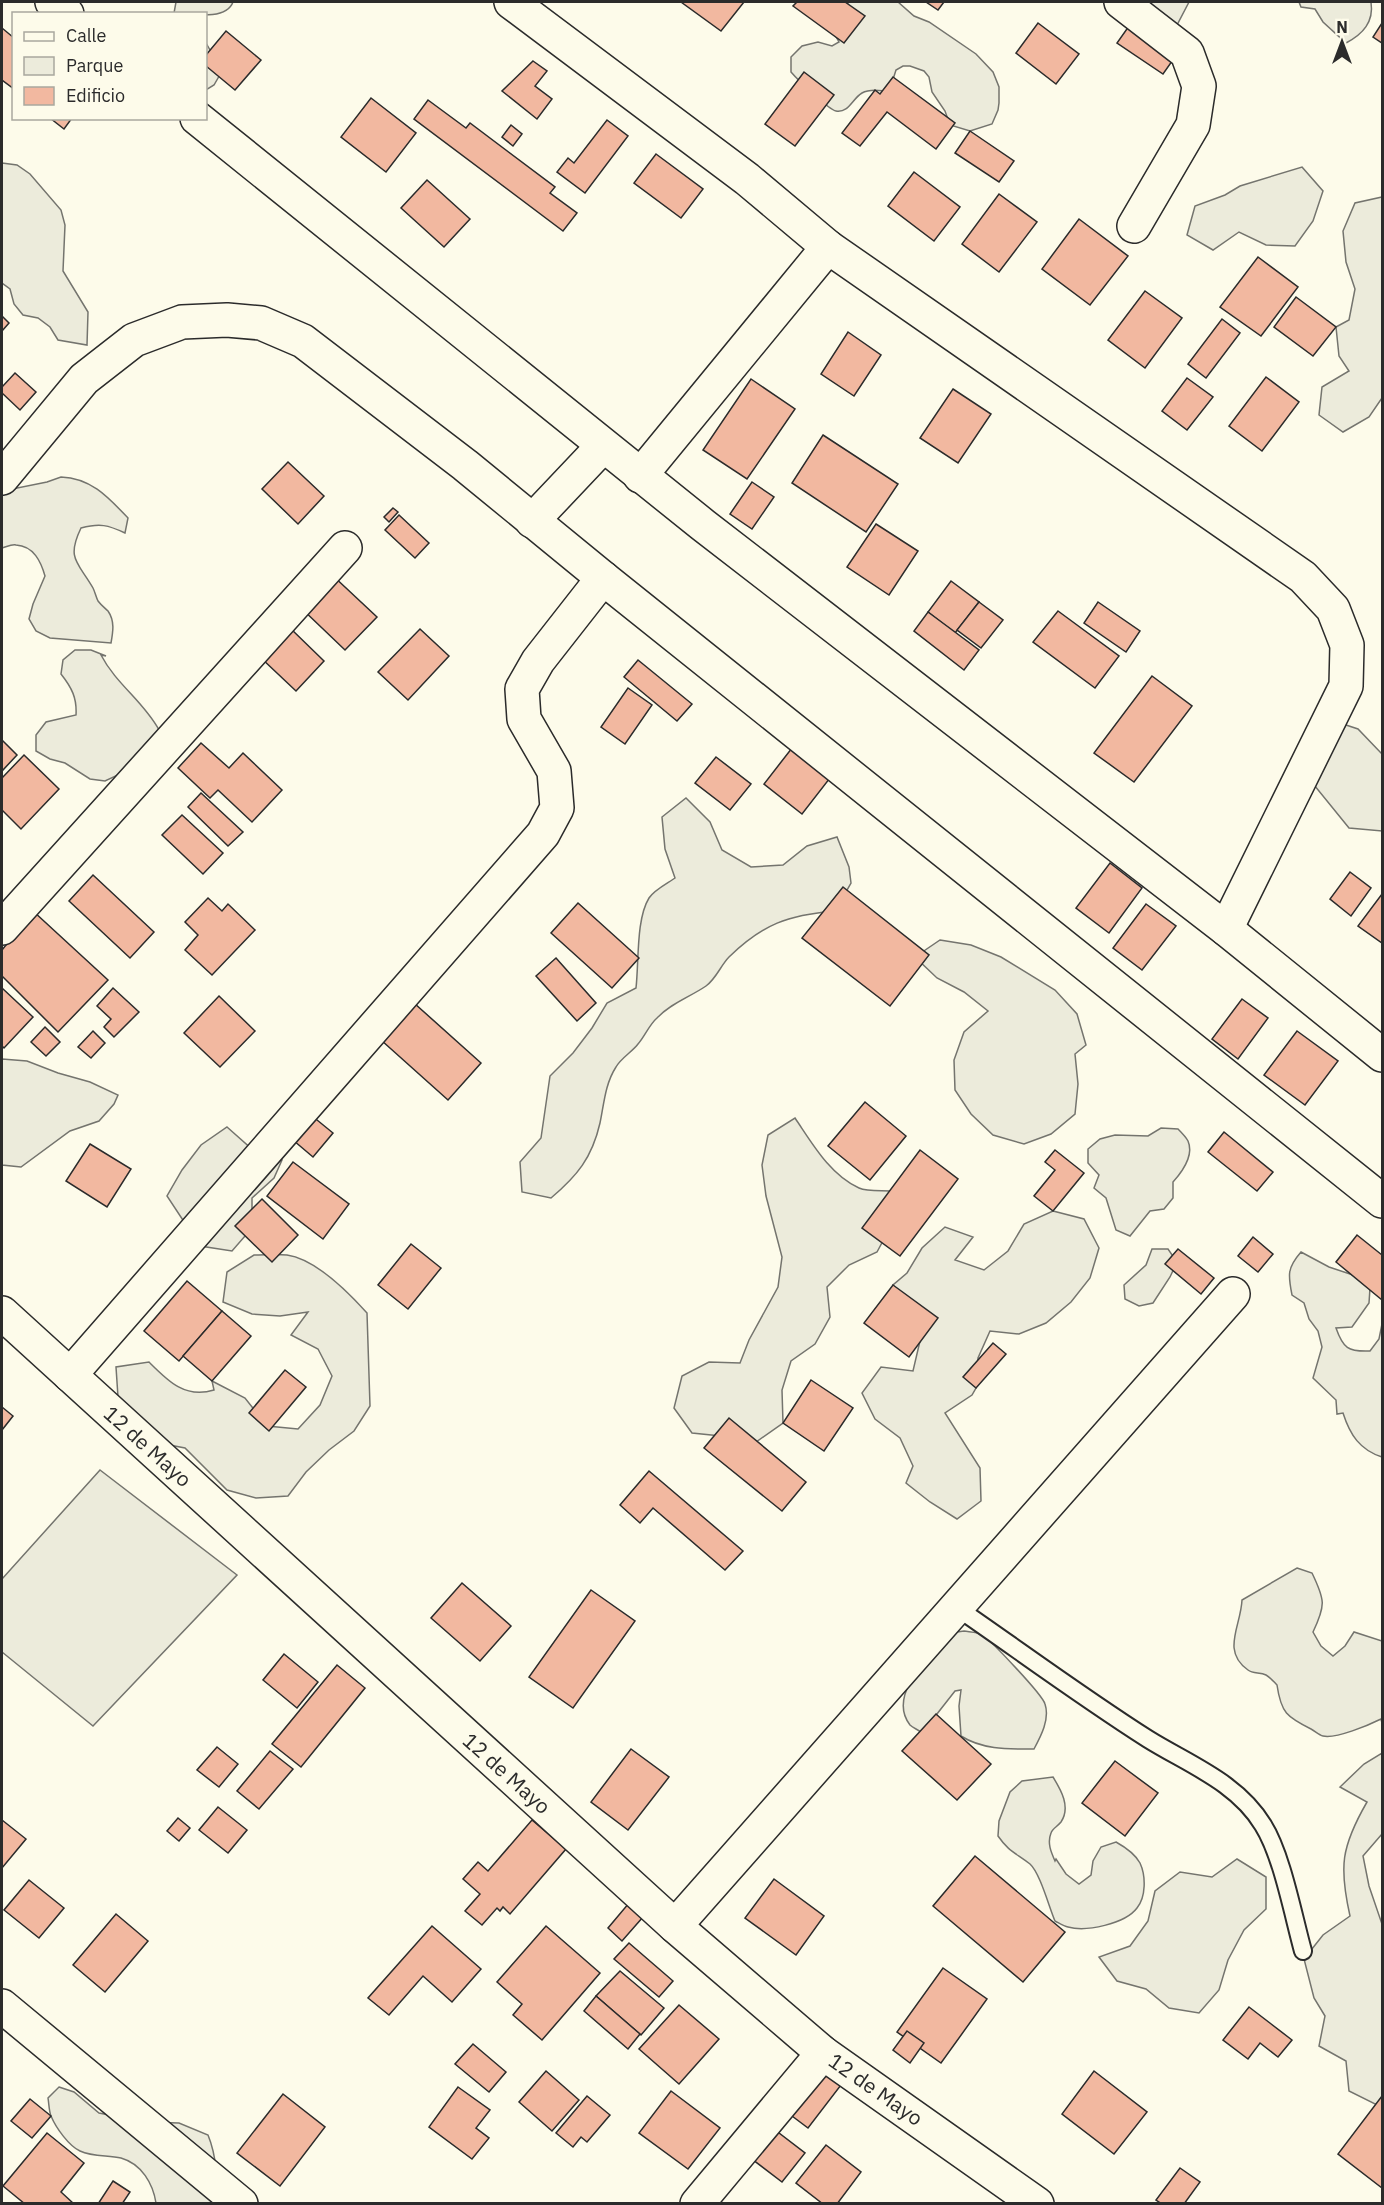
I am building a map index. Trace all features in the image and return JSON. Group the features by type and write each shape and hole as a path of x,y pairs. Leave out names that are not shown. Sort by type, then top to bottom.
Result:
{"street":[{"path":"52,2 64,12"},
{"path":"511,2 747,179 828,247 1303,577 1333,609 1347,645 1346,686 1226,929"},
{"path":"1121,2 1187,53 1199,86 1193,125 1134,226"},
{"path":"199,120 640,476 1226,929 1383,1055"},
{"path":"640,476 828,247"},
{"path":"2,478 84,379 134,340 182,322 227,320 261,323 303,341 465,465 1383,1202"},
{"path":"532,521 603,446"},
{"path":"2,928 345,548"},
{"path":"70,1375 543,834 558,808 554,771 524,719 522,689 538,661 603,578"},
{"path":"675,1926 1233,1294"},
{"name":"12 de Mayo","path":"2,1313 675,1926 823,2053 1037,2204"},
{"path":"2,2006 241,2204"},
{"path":"697,2204 823,2053"}],"lane":[{"path":"956,1607 1148,1739 1221,1781 1244,1802 1263,1825 1275,1850 1303,1951"}],"green space":[{"path":"176,2 233,2 229,8 216,14 174,12"},
{"path":"849,2 898,2 914,16 929,22 976,54 993,72 999,87 998,110 992,124 970,131 950,125 945,111 932,92 929,77 924,71 910,66 903,66 896,70 889,92 875,90 865,92 844,110 836,111 820,100 791,72 791,57 802,46 818,42 832,46 839,42 835,35 844,7"},
{"path":"1128,2 1189,2 1177,25"},
{"path":"1299,2 1371,2 1371,16 1366,27 1358,36 1346,43 1323,22 1315,9 1301,7"},
{"path":"207,45 222,71 214,85 207,89"},
{"path":"2,163 17,165 30,174 61,210 65,225 63,271 88,312 87,345 58,340 50,327 38,318 23,315 14,304 10,289 2,283"},
{"path":"1302,167 1323,191 1313,221 1295,246 1266,245 1239,232 1213,250 1187,235 1195,206 1225,195 1240,186"},
{"path":"1382,197 1382,398 1369,417 1343,432 1319,415 1322,387 1349,371 1339,356 1336,327 1349,320 1355,289 1346,262 1343,231 1355,203"},
{"path":"61,477 72,478 90,485 106,496 128,518 125,533 104,526 81,528 74,547 79,566 93,588 98,601 112,619 111,643 50,638 36,631 29,619 45,576 41,565 28,548 11,545 2,548 2,491"},
{"path":"75,650 91,650 106,656 101,655 114,675 146,711 159,730 118,775 105,781 90,779 65,763 50,759 36,751 36,735 46,722 76,715 73,693 61,674 63,660"},
{"path":"1346,725 1358,729 1382,754 1382,831 1349,828 1310,780"},
{"path":"686,798 710,822 722,850 751,867 783,865 807,846 837,837 849,867 851,883 835,911 803,915 777,923 753,936 729,957 706,986 662,1013 612,1074 597,1135 588,1156 576,1174 551,1198 522,1192 520,1162 541,1138 550,1076 573,1053 607,1003 636,988 640,929 645,907 654,892 675,878 665,849 662,817"},
{"path":"940,940 971,945 1001,957 1055,990 1077,1014 1086,1045 1075,1054 1078,1084 1075,1114 1051,1134 1024,1144 993,1135 971,1114 955,1090 954,1060 964,1032 988,1011 964,992 937,978 915,957"},
{"path":"2,1059 27,1061 90,1082 118,1095 114,1104 99,1121 70,1131 21,1167 2,1165"},
{"path":"795,1118 822,1158 839,1175 859,1188 892,1191 892,1224 877,1252 849,1265 827,1287 830,1317 815,1344 791,1361 782,1390 783,1423 749,1447 721,1436 692,1433 674,1408 682,1376 709,1362 740,1363 749,1340 778,1287 782,1257 766,1196 762,1165 768,1135"},
{"path":"227,1127 253,1150 282,1160 274,1178 252,1198 252,1228 232,1251 200,1246 167,1196 182,1170 201,1145"},
{"path":"1161,1128 1178,1129 1182,1133 1188,1141 1188,1157 1173,1182 1173,1198 1164,1209 1150,1211 1130,1236 1116,1230 1106,1198 1094,1188 1099,1175 1088,1163 1088,1149 1100,1139 1115,1135 1148,1136"},
{"path":"1053,1211 1084,1219 1099,1248 1090,1278 1071,1302 1046,1323 1019,1334 990,1331 978,1358 976,1388 972,1395 945,1413 980,1468 981,1501 957,1519 906,1483 913,1466 900,1438 875,1419 862,1393 881,1367 913,1371 920,1341 909,1311 893,1285 907,1273 922,1248 945,1227 973,1237 955,1260 984,1270 1008,1251 1024,1224"},
{"path":"1152,1249 1168,1249 1177,1262 1153,1303 1139,1306 1125,1299 1124,1285 1146,1265"},
{"path":"1301,1252 1329,1267 1359,1277 1370,1288 1369,1303 1352,1327 1336,1328 1347,1347 1356,1351 1370,1351 1379,1339 1382,1324 1382,1457 1357,1441 1343,1413 1337,1414 1336,1400 1313,1378 1322,1347 1318,1331 1309,1319 1304,1303 1292,1295 1290,1282 1291,1267"},
{"path":"254,1255 287,1255 309,1263 341,1287 367,1313 370,1406 354,1431 306,1472 288,1496 256,1498 227,1490 185,1448 154,1442 118,1397 116,1367 149,1362 170,1382 186,1390 204,1392 214,1390 212,1381 245,1398 267,1426 298,1429 320,1405 332,1376 318,1349 291,1335 308,1312 280,1316 252,1314 223,1302 227,1272"},
{"path":"100,1470 237,1575 93,1726 2,1652 2,1579"},
{"path":"1297,1568 1312,1573 1321,1596 1322,1609 1313,1632 1321,1646 1333,1656 1345,1646 1354,1632 1382,1641 1382,1723 1381,1719 1344,1734 1322,1735 1286,1713 1277,1685 1270,1678 1248,1670 1240,1663 1236,1655 1234,1638 1242,1600"},
{"path":"964,1631 983,1635 1042,1698 1045,1704 1046,1721 1034,1749 987,1746 961,1736 959,1706 961,1690 955,1691 922,1733 910,1725 904,1713 904,1700 914,1675 950,1633"},
{"path":"1382,1753 1382,1834 1363,1856 1369,1886 1382,1924 1382,2102 1377,2105 1349,2091 1346,2061 1319,2046 1325,2016 1314,1998 1304,1959 1323,1935 1350,1916 1344,1884 1345,1858 1352,1832 1367,1802 1340,1787 1364,1764"},
{"path":"1053,1777 1062,1793 1065,1810 1061,1822 1052,1832 1049,1844 1055,1861 1056,1859 1066,1874 1079,1884 1091,1875 1093,1861 1101,1847 1116,1842 1130,1851 1140,1863 1144,1880 1142,1898 1137,1908 1124,1918 1105,1925 1085,1928 1068,1927 1055,1921 1034,1868 1009,1849 998,1836 999,1821 1010,1792 1022,1781"},
{"path":"1237,1859 1266,1877 1266,1909 1244,1930 1228,1960 1219,1990 1199,2013 1169,2008 1146,1989 1117,1981 1099,1957 1130,1946 1148,1921 1155,1891 1180,1872 1212,1877"},
{"path":"59,2087 74,2092 99,2113 145,2122 179,2123 208,2135 215,2160 217,2203 156,2203 149,2182 135,2165 121,2158 90,2154 76,2149 59,2131 50,2114 48,2098"}],"building":[{"path":"681,2 744,2 721,31"},
{"path":"797,2 845,2 865,16 844,43 793,6"},
{"path":"926,2 944,2 938,10"},
{"path":"1038,23 1079,54 1056,84 1016,53"},
{"path":"1382,23 1382,43 1373,37"},
{"path":"1129,26 1175,57 1163,74 1117,43"},
{"path":"2,28 12,36 12,88 2,80"},
{"path":"226,31 261,60 235,90 207,67 207,54"},
{"path":"533,61 547,71 535,86 552,99 537,119 502,91"},
{"path":"804,72 834,95 795,146 765,124"},
{"path":"893,77 955,123 936,149 887,112 860,146 842,133 875,90 880,94"},
{"path":"371,98 416,133 386,172 341,137"},
{"path":"428,100 466,128 470,123 555,187 550,193 577,213 563,231 414,119"},
{"path":"53,120 71,120 64,129"},
{"path":"607,120 628,136 585,193 557,172 568,158 574,163"},
{"path":"511,125 522,134 513,146 502,137"},
{"path":"970,131 1014,161 999,182 955,153"},
{"path":"656,154 703,189 681,218 634,183"},
{"path":"914,172 960,207 934,241 888,206"},
{"path":"427,180 470,219 444,247 401,208"},
{"path":"999,194 1037,222 999,272 962,244"},
{"path":"1079,219 1128,256 1090,305 1042,269"},
{"path":"1258,257 1298,287 1261,336 1220,307"},
{"path":"1145,291 1182,318 1145,368 1108,340"},
{"path":"1296,297 1336,327 1313,356 1274,327"},
{"path":"2,316 9,323 2,331"},
{"path":"1222,319 1240,333 1206,378 1188,364"},
{"path":"848,332 881,355 854,396 821,374"},
{"path":"15,373 36,392 20,410 2,393 2,387"},
{"path":"1266,377 1299,402 1262,451 1229,426"},
{"path":"1187,378 1213,397 1187,430 1162,411"},
{"path":"751,379 795,409 747,479 703,450"},
{"path":"953,389 991,414 958,463 920,438"},
{"path":"823,435 898,484 866,532 792,483"},
{"path":"288,462 324,496 298,524 262,489"},
{"path":"752,482 774,497 752,529 730,514"},
{"path":"393,508 398,512 389,522 384,517"},
{"path":"399,515 429,543 415,558 385,530"},
{"path":"876,524 918,551 889,595 847,567"},
{"path":"330,573 377,617 345,650 299,606"},
{"path":"951,581 979,602 955,633 928,612"},
{"path":"979,602 1003,620 981,648 957,630"},
{"path":"1098,602 1140,631 1126,652 1084,623"},
{"path":"1058,611 1119,656 1095,688 1033,642"},
{"path":"928,612 979,650 964,670 914,631"},
{"path":"289,627 324,661 296,691 260,657"},
{"path":"420,629 449,656 408,700 378,672"},
{"path":"638,660 692,704 677,721 624,677"},
{"path":"1152,676 1192,706 1134,782 1094,753"},
{"path":"628,688 652,705 625,744 601,727"},
{"path":"799,739 837,769 802,814 764,784"},
{"path":"2,740 17,755 2,771"},
{"path":"201,743 229,768 243,753 282,790 252,822 218,790 210,798 178,768"},
{"path":"24,755 59,789 21,829 2,810 2,778"},
{"path":"716,757 751,784 730,810 695,783"},
{"path":"201,793 243,832 228,846 188,807"},
{"path":"182,815 223,853 203,874 162,835"},
{"path":"1110,863 1142,888 1109,933 1076,908"},
{"path":"1350,872 1371,888 1351,916 1330,899"},
{"path":"93,875 154,932 130,958 69,901"},
{"path":"843,887 929,955 890,1006 802,938"},
{"path":"1382,894 1382,943 1358,926"},
{"path":"208,898 222,911 228,904 255,930 212,975 185,950 198,935 185,922"},
{"path":"578,903 639,958 612,988 551,933"},
{"path":"1146,904 1176,926 1142,970 1113,948"},
{"path":"33,911 108,980 58,1032 2,976 2,950"},
{"path":"556,958 596,1003 577,1021 536,976"},
{"path":"2,988 33,1017 4,1048 2,1046"},
{"path":"113,988 139,1012 114,1037 104,1027 111,1019 97,1006"},
{"path":"219,996 255,1031 220,1067 184,1033"},
{"path":"1242,999 1268,1018 1238,1059 1212,1039"},
{"path":"414,1003 481,1063 448,1100 381,1040"},
{"path":"45,1027 60,1042 46,1056 31,1042"},
{"path":"93,1031 105,1043 91,1058 78,1047"},
{"path":"1297,1031 1338,1061 1305,1105 1264,1075"},
{"path":"865,1102 906,1136 870,1180 828,1146"},
{"path":"306,1111 333,1133 313,1157 287,1135"},
{"path":"1224,1132 1273,1172 1257,1191 1208,1152"},
{"path":"90,1144 131,1169 107,1207 66,1181"},
{"path":"920,1150 958,1179 900,1256 862,1228"},
{"path":"1055,1150 1084,1173 1053,1211 1034,1196 1055,1170 1045,1162"},
{"path":"293,1162 349,1204 323,1239 267,1196"},
{"path":"262,1199 298,1235 272,1262 235,1226"},
{"path":"1357,1235 1382,1255 1382,1300 1336,1262"},
{"path":"1253,1237 1273,1254 1258,1272 1238,1256"},
{"path":"411,1244 441,1268 408,1309 378,1285"},
{"path":"1178,1249 1214,1278 1201,1294 1165,1264"},
{"path":"187,1281 222,1311 179,1361 144,1331"},
{"path":"893,1285 938,1318 909,1357 864,1323"},
{"path":"222,1311 251,1336 212,1381 183,1356"},
{"path":"993,1343 1006,1354 976,1388 963,1377"},
{"path":"285,1370 306,1387 269,1431 249,1413"},
{"path":"811,1380 853,1408 824,1451 783,1423"},
{"path":"2,1407 13,1416 2,1430"},
{"path":"729,1418 806,1482 782,1511 704,1448"},
{"path":"649,1471 743,1551 725,1570 653,1508 640,1523 620,1505"},
{"path":"462,1583 511,1626 480,1661 431,1618"},
{"path":"591,1590 635,1621 573,1708 529,1677"},
{"path":"284,1654 318,1682 297,1708 263,1680"},
{"path":"337,1665 365,1688 301,1767 272,1744"},
{"path":"936,1714 991,1764 957,1800 902,1751"},
{"path":"217,1747 238,1764 219,1787 197,1770"},
{"path":"631,1749 669,1777 628,1830 591,1802"},
{"path":"270,1751 293,1769 259,1809 237,1791"},
{"path":"1115,1761 1158,1793 1125,1836 1082,1803"},
{"path":"218,1807 247,1830 228,1853 199,1830"},
{"path":"178,1818 190,1828 179,1841 167,1831"},
{"path":"2,1820 26,1839 2,1868"},
{"path":"532,1820 566,1849 510,1914 503,1907 500,1911 497,1908 482,1925 465,1911 480,1894 463,1879 478,1862 488,1871"},
{"path":"975,1856 1065,1932 1023,1982 933,1906"},
{"path":"774,1879 824,1916 796,1955 745,1918"},
{"path":"29,1880 64,1908 39,1938 4,1910"},
{"path":"629,1903 643,1917 622,1941 608,1928"},
{"path":"116,1914 148,1941 105,1992 73,1965"},
{"path":"432,1926 481,1969 452,2002 423,1976 389,2015 368,1998"},
{"path":"546,1926 600,1973 542,2040 513,2015 522,2004 497,1982"},
{"path":"629,1943 673,1981 659,1997 614,1959"},
{"path":"943,1968 987,1999 941,2063 897,2032"},
{"path":"620,1971 664,2008 641,2035 596,1996"},
{"path":"596,1996 640,2034 628,2049 584,2011"},
{"path":"679,2005 719,2039 679,2084 639,2049"},
{"path":"1249,2007 1292,2040 1278,2057 1260,2043 1248,2059 1223,2040"},
{"path":"907,2031 924,2043 910,2063 893,2050"},
{"path":"473,2044 506,2072 489,2092 455,2064"},
{"path":"816,2067 841,2085 808,2128 780,2107"},
{"path":"546,2071 579,2100 552,2131 519,2102"},
{"path":"1094,2071 1147,2112 1114,2154 1062,2114"},
{"path":"458,2087 490,2110 476,2128 489,2138 472,2159 429,2127"},
{"path":"671,2091 720,2128 688,2169 639,2133"},
{"path":"283,2094 325,2127 280,2186 237,2153"},
{"path":"587,2096 610,2115 587,2142 581,2137 573,2147 556,2133"},
{"path":"1382,2096 1382,2188 1338,2154"},
{"path":"30,2099 51,2116 32,2138 11,2121"},
{"path":"766,2123 805,2153 782,2182 744,2153"},
{"path":"47,2133 84,2163 61,2192 74,2204 25,2204 3,2186"},
{"path":"826,2145 861,2172 837,2204 823,2204 796,2183"},
{"path":"1180,2168 1200,2182 1184,2204 1162,2204 1156,2200"},
{"path":"113,2181 130,2192 122,2204 98,2204"}]}
